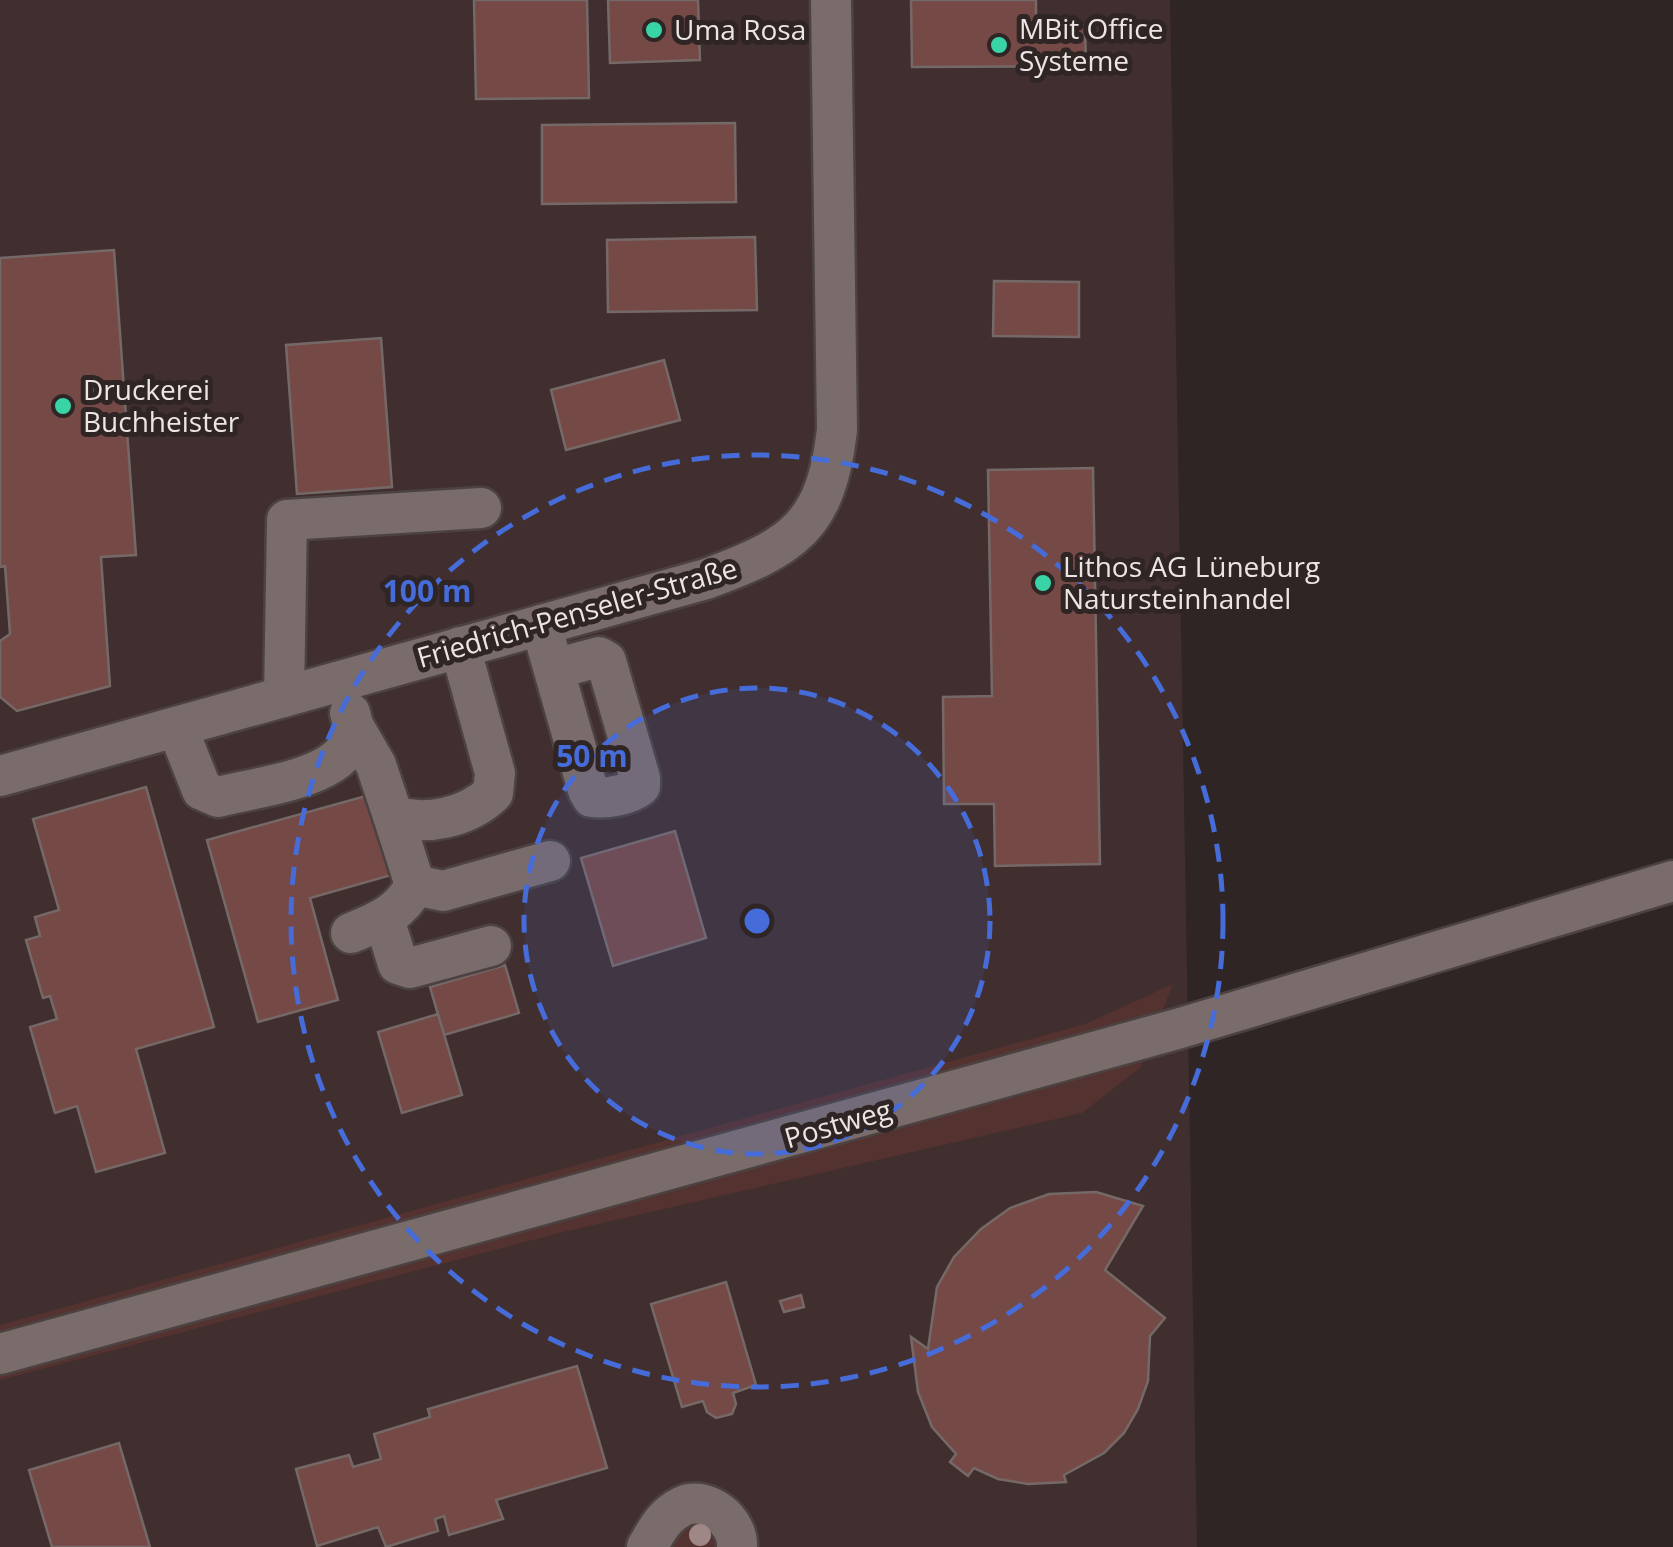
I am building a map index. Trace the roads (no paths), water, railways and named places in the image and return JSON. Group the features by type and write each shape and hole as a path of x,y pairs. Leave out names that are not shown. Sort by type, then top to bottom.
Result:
{"street":[{"name":"Friedrich-Penseler-Straße","path":"0,776 541,625 754,561 782,545 811,517 832,479 837,430 830,0"},
{"path":"284,697 287,520 481,508"},
{"path":"541,625 554,669"},
{"path":"393,816 414,822 432,821 480,806 493,794 491,750 460,647"},
{"path":"338,682 354,727 376,765 415,885 406,903 367,926 398,964 410,968 491,946"},
{"path":"177,727 202,790 218,797 334,766 351,747 354,727"},
{"path":"415,885 443,891 550,861"},
{"name":"Postweg","path":"0,1354 1158,1034 1673,881"},
{"path":"647,1547 664,1518 688,1504 709,1506 728,1518 737,1547"}],"place":[{"name":"Uma Rosa","path":"654,30"},
{"name":"MBit Office Systeme","path":"999,45"},
{"name":"Druckerei Buchheister","path":"63,406"},
{"name":"Lithos AG Lüneburg Natursteinhandel","path":"1043,583"}]}
